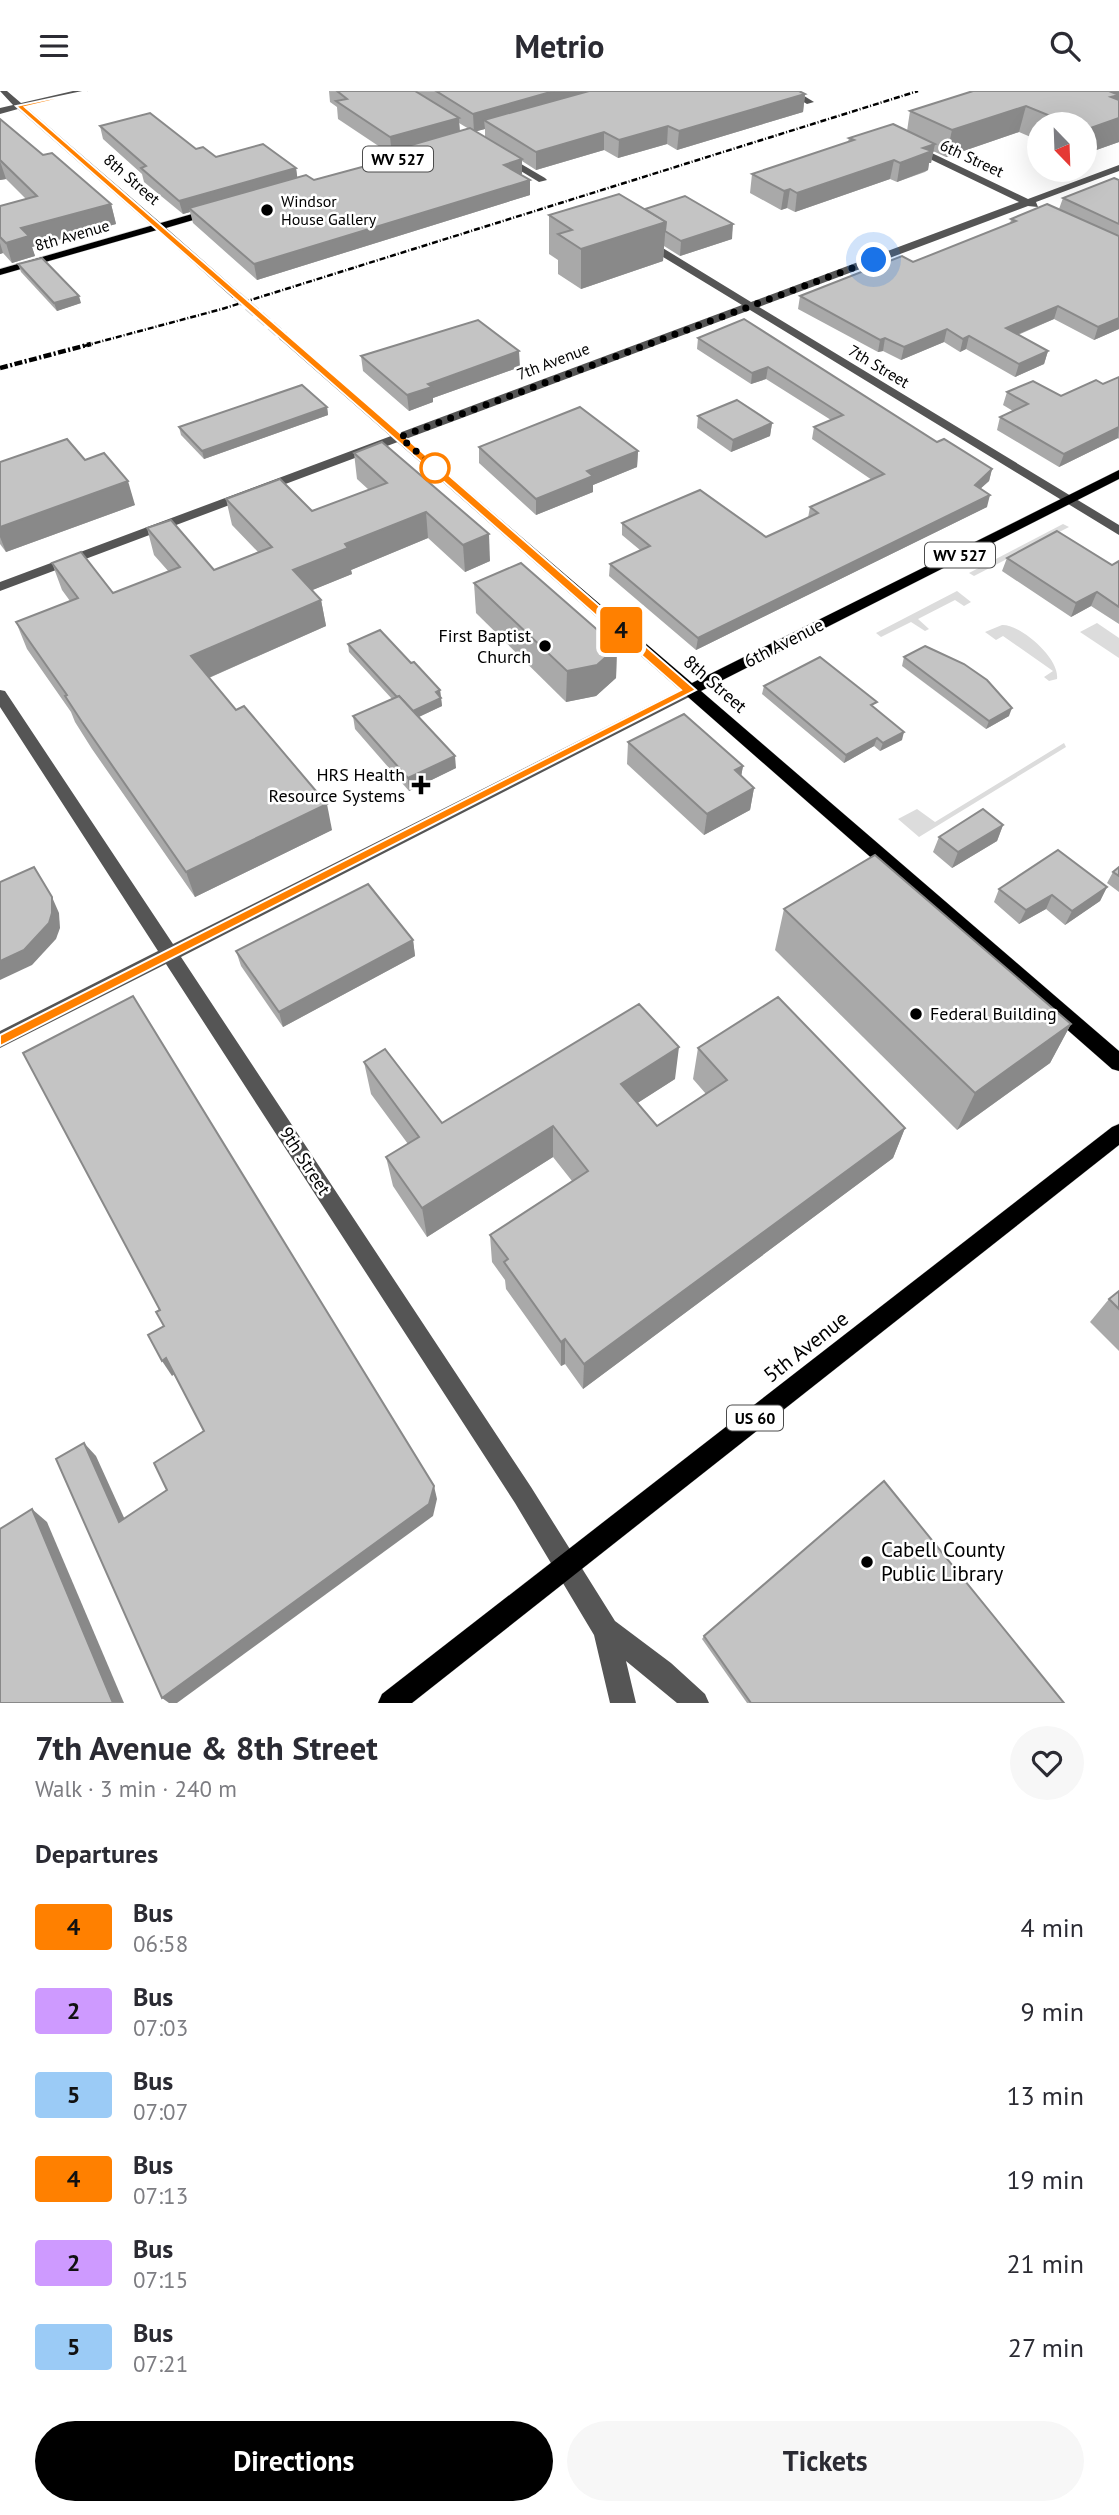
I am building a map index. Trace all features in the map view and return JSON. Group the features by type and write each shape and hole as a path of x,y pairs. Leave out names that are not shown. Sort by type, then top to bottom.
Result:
{"main road":[{"name":"8th Avenue","path":"0,272 229,207"},
{"name":"8th Street","path":"159,227 237,296"},
{"name":"8th Street","path":"284,337 1119,1063"},
{"name":"6th Avenue","path":"690,690 1119,474"},
{"name":"5th Avenue","path":"391,1703 1119,1133"}],"street":[{"name":"8th Street","path":"2,91 159,227"},
{"path":"0,111 84,91"},
{"path":"789,91 810,101"},
{"name":"6th Street","path":"899,141 1047,211"},
{"path":"495,151 542,180"},
{"name":"7th Avenue","path":"0,587 1119,168"},
{"name":"7th Street","path":"633,235 1119,531"},
{"name":"6th Avenue","path":"0,1040 690,690"},
{"name":"9th Street","path":"0,695 523,1495 606,1630 623,1703"},
{"name":"9th Street","path":"606,1630 662,1672 696,1703"}],"shaded area":[{"path":"1063,524 1069,527 974,576 969,573"},
{"path":"957,591 971,602 964,606 955,600 918,619 929,629 925,631 911,622 881,637 876,633"},
{"path":"1097,623 1119,638 1119,658 1080,632"},
{"path":"1002,625 1019,630 1046,652 1057,679 1049,681 1044,677 1053,671 1003,636 996,640 985,632"},
{"path":"1064,743 1066,747 919,837 898,819 917,809 935,822"}],"building":[{"path":"337,91 415,91 459,118 390,137 336,101 347,99"},
{"path":"436,91 554,91 473,114"},
{"path":"589,91 799,91 805,94 679,131 668,126 619,140 604,132 536,152 484,120"},
{"path":"973,91 1109,91 1119,95 1111,97 1119,100 1119,118 1097,126 1097,112 1041,112 1026,106 952,130 910,111"},
{"path":"150,113 196,149 203,147 216,157 263,144 296,168 179,201 141,168 146,166 100,126"},
{"path":"0,119 43,155 52,153 111,204 21,228 29,236 6,243 0,237 0,206 37,196 0,160"},
{"path":"893,124 935,144 923,148 932,151 900,163 894,160 797,193 790,189 784,191 752,174 854,140 849,138"},
{"path":"470,128 522,159 504,165 530,180 254,264 189,208 306,175 314,180 410,154 401,148"},
{"path":"1114,178 1119,180 1119,224 1063,198"},
{"path":"619,194 666,222 581,249 558,234 572,230 549,215"},
{"path":"685,196 733,224 681,241 665,231 666,222 645,209"},
{"path":"1047,204 1119,236 1119,318 1098,327 1058,306 1006,328 1048,351 1019,364 969,336 963,339 947,329 904,347 885,338 880,340 800,296 902,256 913,262 1016,221 1011,219"},
{"path":"42,258 79,296 54,303 18,264"},
{"path":"744,319 937,442 944,439 992,469 975,485 990,495 698,638 610,564 650,546 622,523 700,490 766,537 818,513 810,507 884,474 814,427 843,415 768,367 752,373 698,338"},
{"path":"478,320 519,351 428,384 432,387 407,395 361,356"},
{"path":"1119,377 1119,427 1064,454 1000,417 1028,404 1007,392 1033,381 1061,396 1096,380 1103,384"},
{"path":"302,385 327,407 202,451 179,427"},
{"path":"737,400 772,423 733,440 698,416"},
{"path":"580,407 638,451 587,471 593,476 536,499 479,447"},
{"path":"67,439 85,460 104,453 128,481 0,527 0,462"},
{"path":"382,442 489,534 463,545 426,512 345,544 348,548 293,570 321,600 191,656 236,710 244,706 327,804 186,872 16,622 78,598 52,563 81,552 113,593 180,567 147,528 171,520 214,570 272,547 226,499 280,479 312,511 387,483 354,453"},
{"path":"1057,531 1112,565 1119,561 1119,607 1097,592 1076,603 1007,558"},
{"path":"521,563 617,647 597,665 567,671 474,583"},
{"path":"380,630 440,690 436,692 441,698 413,711 348,644"},
{"path":"925,646 964,664 987,680 1012,708 989,721 904,657"},
{"path":"820,657 877,702 871,705 904,732 883,743 877,738 846,755 764,686"},
{"path":"399,696 455,756 408,778 353,716"},
{"path":"684,714 743,766 735,770 754,788 707,814 628,742"},
{"path":"983,809 1003,825 958,852 939,837"},
{"path":"1058,850 1107,887 1072,911 1052,895 1026,910 999,889"},
{"path":"875,855 1071,1024 975,1093 784,909"},
{"path":"34,867 52,897 49,923 24,950 0,961 0,882"},
{"path":"368,884 413,940 279,1012 236,951"},
{"path":"133,996 434,1486 429,1504 162,1698 56,1459 84,1443 119,1522 167,1490 154,1463 204,1431 166,1358 162,1361 148,1335 164,1326 156,1312 160,1310 23,1053"},
{"path":"778,997 905,1128 584,1364 565,1339 561,1342 504,1262 508,1259 490,1235 588,1171 553,1126 422,1208 386,1157 419,1137 364,1062 385,1049 442,1123 639,1004 679,1047 621,1084 657,1126 727,1080 698,1048"},
{"path":"1119,1291 1119,1309 1109,1299"},
{"name":"Cabell County Public Library","path":"884,1481 1064,1703 751,1703 704,1636"},
{"path":"32,1509 113,1703 0,1703 0,1529"}],"tunnel":[{"path":"237,296 284,337"}],"railway":[{"path":"84,346 222,309 918,91"},
{"path":"0,368 91,344"}],"bus line":[{"name":"4","path":"0,1040 690,690 19,106 84,91"}],"place":[{"name":"Windsor House Gallery","path":"267,210"},
{"name":"First Baptist Church","path":"545,646"},
{"name":"HRS Health Resource Systems","path":"421,785"},
{"name":"Federal Building","path":"916,1014"},
{"name":"Cabell County Public Library","path":"867,1562"}],"route":[{"path":"435,468 400,437 874,260"}]}
